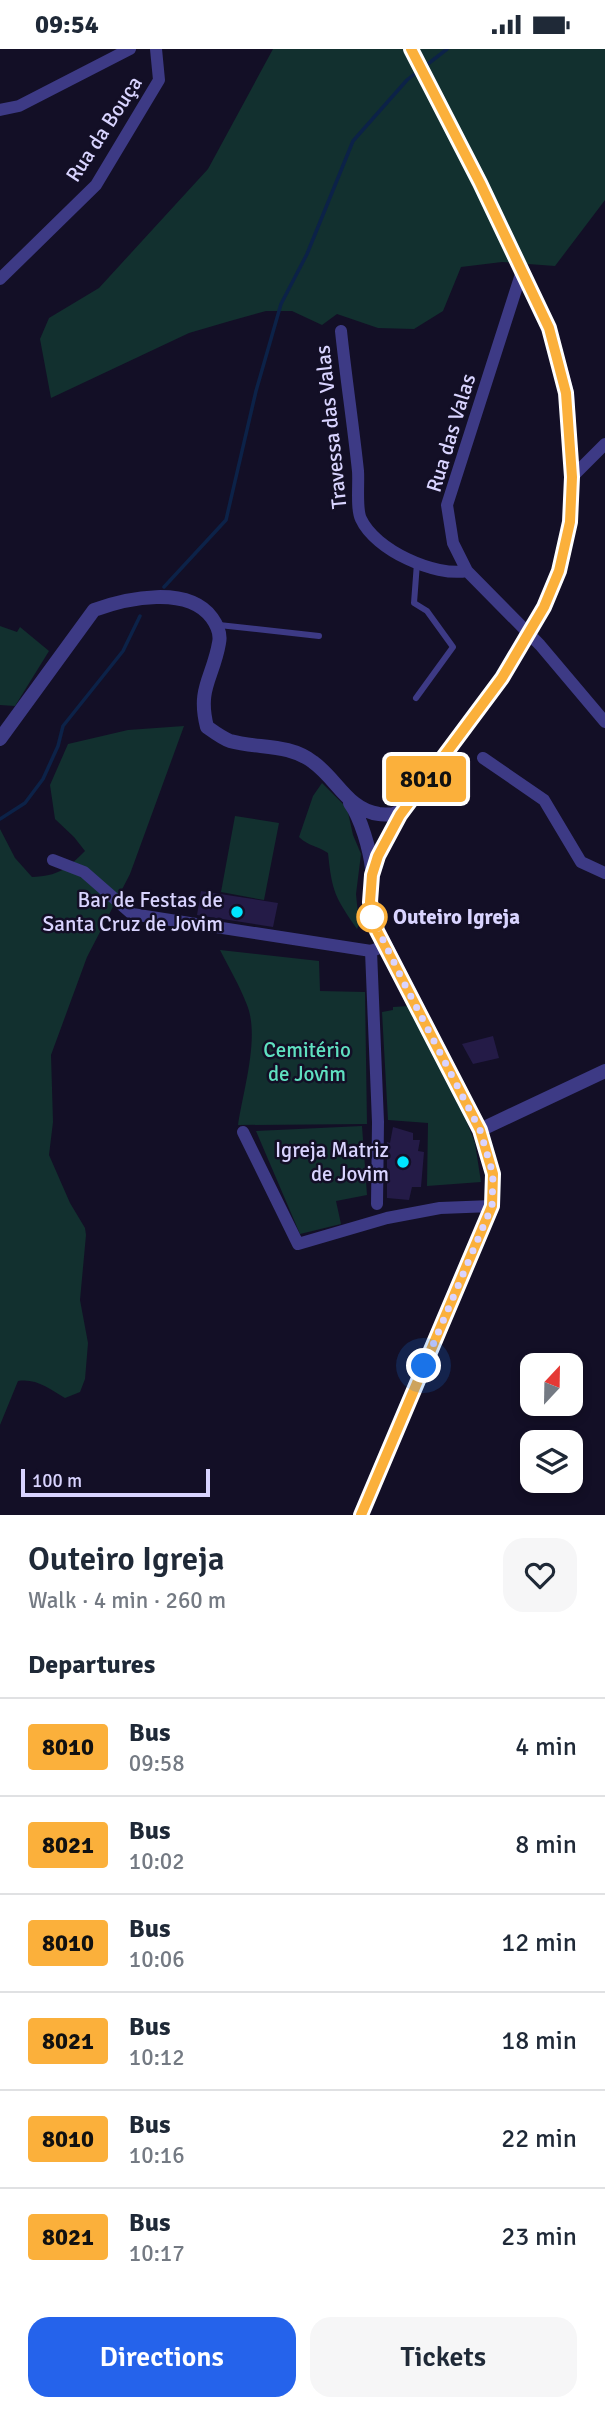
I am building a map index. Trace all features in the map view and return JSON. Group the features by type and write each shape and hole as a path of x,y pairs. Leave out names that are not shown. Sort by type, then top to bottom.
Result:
{"street":[{"path":"0,110 19,106 130,49"},
{"name":"Rua da Bouça","path":"0,279 96,185 159,80 156,49"},
{"path":"363,833 365,819 397,814 409,801 502,678 544,607 559,571 570,522 572,477 566,393 549,328 480,183 411,50"},
{"name":"Rua das Valas","path":"522,271 447,505 453,543 467,571 529,634 605,722"},
{"name":"Travessa das Valas","path":"341,331 358,471 359,518 375,538 410,561 453,574 467,571"},
{"path":"572,477 605,444"},
{"path":"0,739 94,610 147,597 183,599 206,609 217,625 220,641 203,692 202,709 207,727 229,740 299,752 316,764 356,811 370,854 371,910 385,947 480,1130 493,1174 492,1206 361,1515"},
{"path":"483,758 544,800 581,862 605,873"},
{"path":"345,796 360,809 390,822 388,836 377,843 363,833"},
{"path":"372,875 388,836 409,801"},
{"path":"53,860 84,872 132,914 371,951 385,947"},
{"path":"371,951 378,1122 377,1204"},
{"path":"480,1130 605,1071"},
{"path":"243,1132 298,1244 374,1222 440,1208 492,1206"}],"lane":[{"path":"416,698 453,647 427,611 414,603 417,563"},
{"path":"217,625 319,636"}],"green space":[{"path":"273,49 605,49 605,200 555,266 502,262 461,267 443,311 414,329 378,328 337,314 322,325 292,311 266,311 189,333 51,398 40,339 49,318 99,288 208,169"},
{"path":"0,626 17,632 20,627 49,651 15,706 0,705"},
{"path":"184,726 130,874 87,957 51,1055 53,1122 49,1155 86,1235 80,1300 88,1343 85,1379 80,1392 65,1398 37,1383 18,1381 0,1425 0,829 15,858 32,877 62,870 85,851 55,819 50,785 68,744 128,730"},
{"path":"322,783 347,808 353,835 361,854 356,894 359,924 357,929 336,894 328,853 299,837 313,796"},
{"path":"235,816 279,823 264,900 221,892"},
{"name":"Cemitério de Jovim","path":"220,950 319,961 320,991 365,992 367,1124 238,1125 251,1048 251,1018 241,991"},
{"name":"Cemitério de Jovim","path":"409,1006 463,1112 475,1143 481,1182 427,1186 428,1123 388,1120 382,1012 393,1010 393,1007"},
{"path":"362,1126 367,1195 336,1201 341,1224 300,1234 256,1131"}],"building":[{"name":"Bar de Festas de Santa Cruz de Jovim","path":"201,891 278,903 273,927 197,915"},
{"path":"493,1036 499,1058 473,1064 462,1044"},
{"name":"Igreja Matriz de Jovim","path":"393,1127 413,1133 413,1140 420,1140 418,1151 424,1152 421,1187 412,1187 409,1200 387,1198 387,1142 390,1143"}],"waterway":[{"path":"424,67 447,49"},
{"path":"164,587 226,520 256,391 281,304 307,254 353,141 417,72"},
{"path":"0,819 25,803 43,779 58,746 63,726 123,651 140,616"}],"bus line":[{"name":"8010","path":"361,1515 477,1245 492,1206 493,1174 480,1130 377,931 370,902 372,875 378,856 400,815 502,678 544,607 559,571 570,522 572,477 566,393 549,328 480,183 411,49"}],"place":[{"name":"Bar de Festas de Santa Cruz de Jovim","path":"237,912"},
{"name":"Outeiro Igreja","path":"372,917"},
{"name":"Igreja Matriz de Jovim","path":"403,1162"}],"route":[{"path":"372,917 480,1130 493,1174 492,1206 424,1366"}]}
